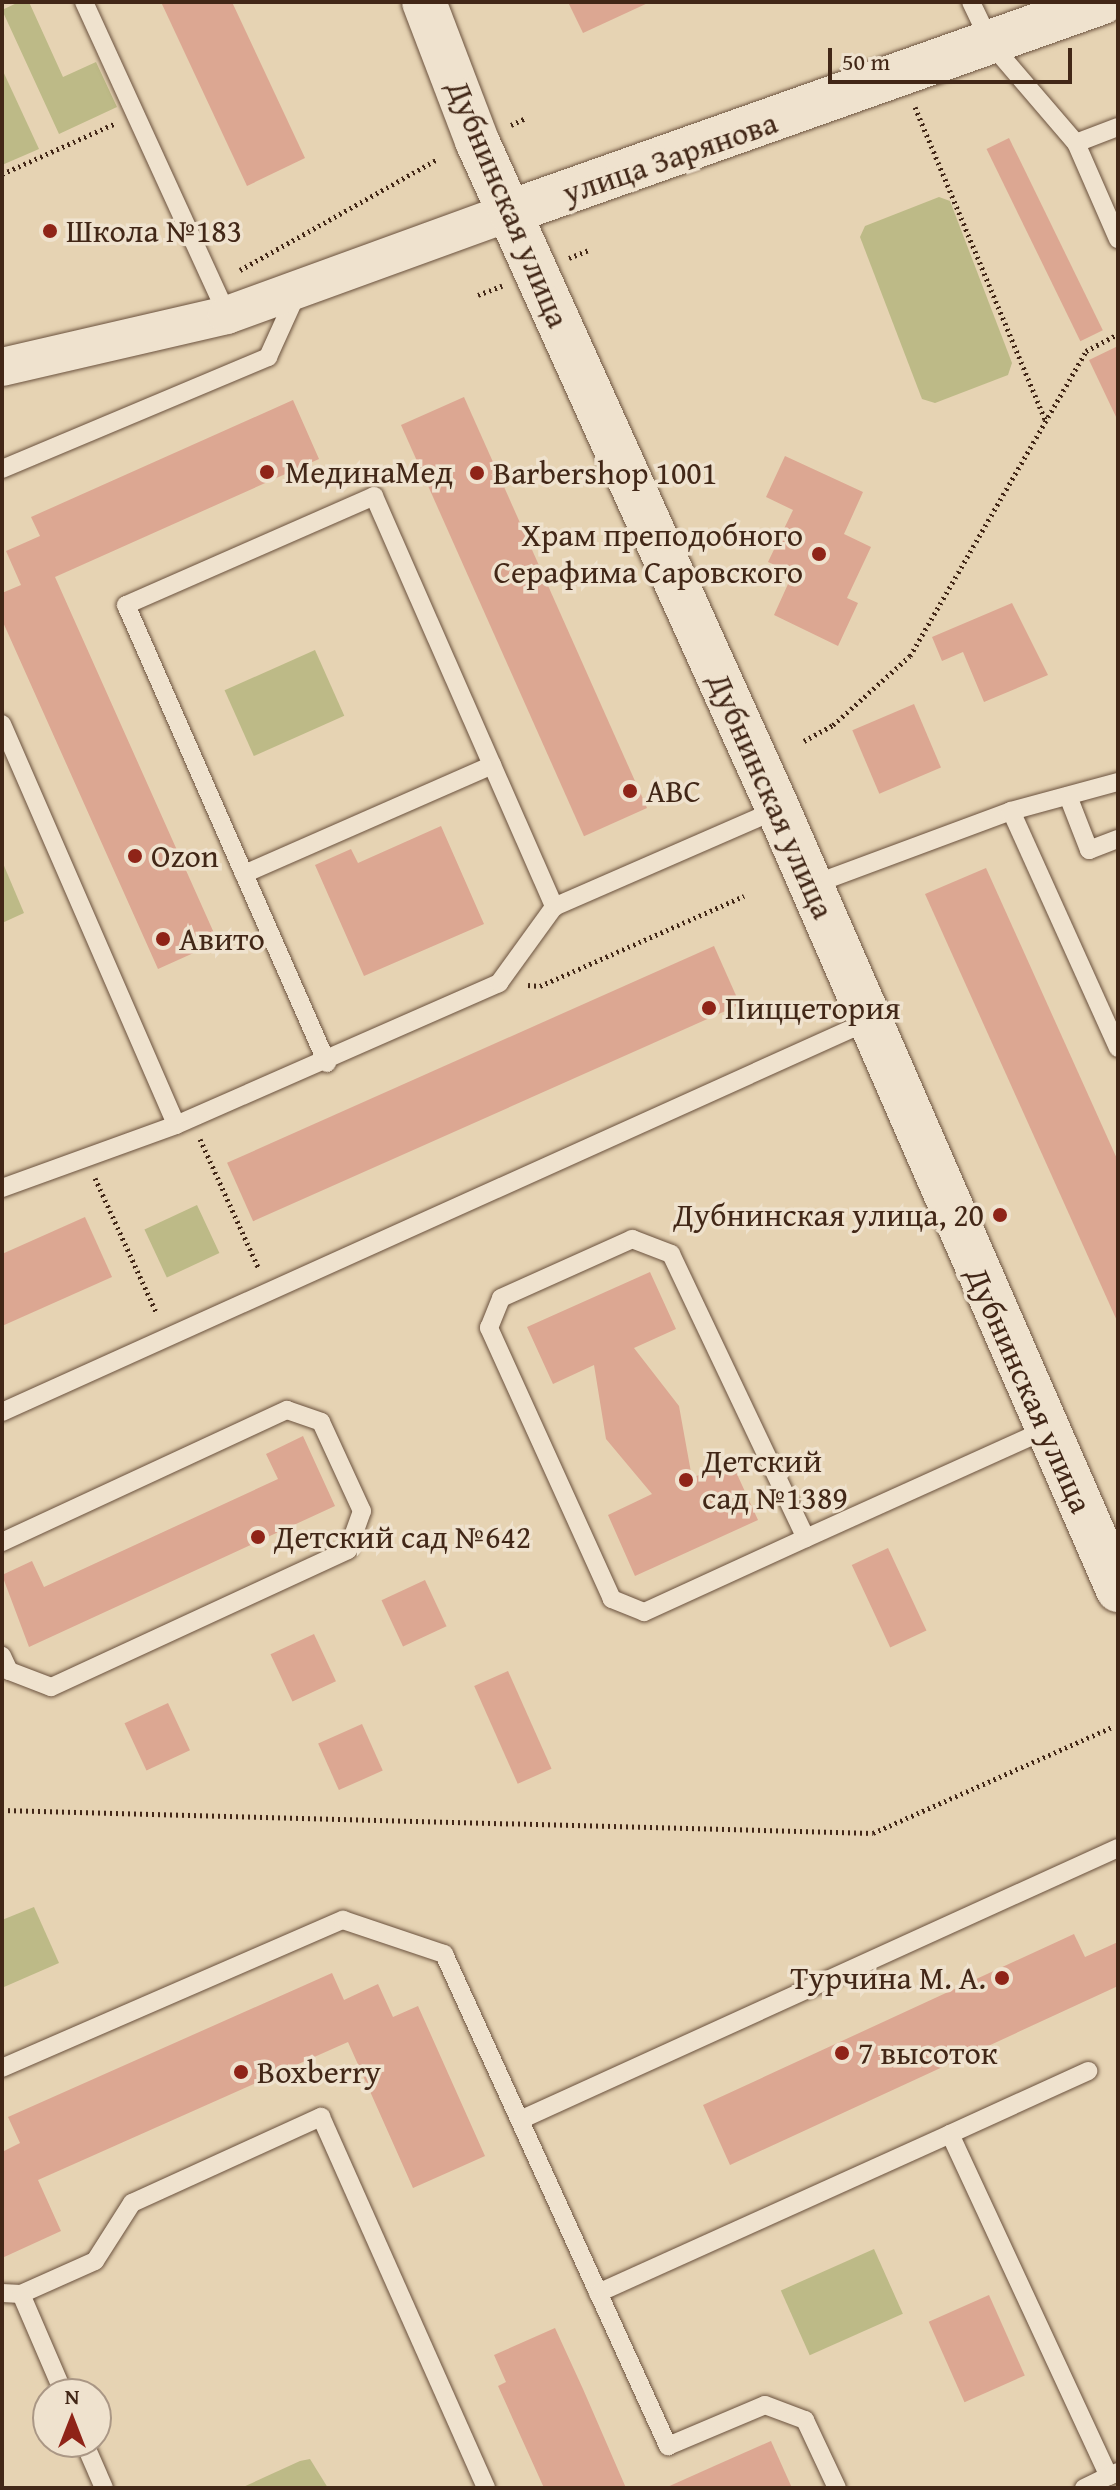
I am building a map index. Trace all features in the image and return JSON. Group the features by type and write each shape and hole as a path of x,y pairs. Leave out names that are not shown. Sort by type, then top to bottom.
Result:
{"main road":[{"name":"Дубнинская улица","path":"424,2 510,212 812,885 1045,1430 1118,1590"},
{"name":"улица Зарянова","path":"510,212 903,76 1103,2"}],"street":[{"name":"улица Зарянова","path":"4,362 227,315 510,212"}],"lane":[{"path":"84,2 227,315"},
{"path":"971,2 991,44 1076,143 1118,239"},
{"path":"1076,143 1118,127"},
{"path":"2,469 268,357 298,291"},
{"path":"327,1063 126,605 374,496 554,907"},
{"path":"2,724 183,1122"},
{"path":"244,874 492,765"},
{"path":"812,885 1011,811 1118,782"},
{"path":"1068,796 1089,850 1118,839"},
{"path":"2,1188 183,1122 327,1063 499,983 554,907 778,809"},
{"path":"1011,811 1118,1048"},
{"path":"2,1412 871,1020"},
{"path":"806,1538 671,1254 632,1239 501,1298 489,1328 612,1599 644,1612 1045,1430"},
{"path":"2,1542 287,1410 321,1422 362,1511 348,1550 51,1687 9,1671 2,1656"},
{"path":"520,2120 1118,1848"},
{"path":"2,2068 343,1920 444,1954 668,2446 765,2405 805,2420 837,2488"},
{"path":"598,2293 1088,2071"},
{"path":"2,2293 21,2294 95,2261 132,2203 321,2117 486,2488"},
{"path":"950,2134 1114,2474 1084,2488"},
{"path":"21,2294 57,2378"},
{"path":"91,2458 104,2488"}],"path":[{"path":"903,76 1046,421"},
{"path":"2,174 136,115"},
{"path":"510,125 526,118"},
{"path":"569,258 589,250"},
{"path":"478,295 503,286"},
{"path":"804,741 833,725 910,656 1086,351 1118,334"},
{"path":"499,983 540,986 744,896"},
{"path":"183,1122 269,1291"},
{"path":"86,1158 168,1337"},
{"path":"2,1810 873,1833 1112,1727"}],"shaded area":[{"path":"19,2 29,2 63,77 96,62 117,107 59,134 2,10"},
{"path":"2,69 39,149 2,165"},
{"path":"939,197 950,201 1012,363 1008,375 935,403 922,399 860,237 865,226"},
{"path":"315,650 344,716 254,756 225,690"},
{"path":"2,861 24,913 2,923"},
{"path":"197,1205 219,1253 167,1278 144,1230"},
{"path":"34,1907 59,1963 4,1987 2,1920"},
{"path":"874,2249 903,2314 810,2355 781,2290"},
{"path":"310,2459 328,2488 241,2488 300,2461"}],"building":[{"path":"161,2 232,2 305,158 247,186"},
{"path":"568,2 650,2 583,33"},
{"path":"1009,138 1103,330 1080,341 987,149"},
{"path":"1118,346 1118,421 1089,360"},
{"path":"464,397 647,808 584,836 401,425"},
{"path":"293,400 319,459 55,577 218,942 158,969 2,620 2,593 21,585 6,551 40,536 31,517"},
{"name":"Храм преподобного Серафима Саровского","path":"785,456 863,492 844,534 871,547 847,598 858,603 838,646 774,615 793,573 768,562 793,510 766,497"},
{"path":"1012,603 1048,675 984,702 963,652 942,661 932,637"},
{"path":"914,704 941,768 879,794 852,730"},
{"path":"441,826 484,924 364,976 315,865 351,849 358,863"},
{"path":"986,868 1118,1161 1118,1323 925,894"},
{"path":"714,946 740,1004 253,1221 227,1163"},
{"path":"85,1217 112,1277 2,1326 2,1254"},
{"path":"650,1272 676,1329 634,1348 679,1406 692,1478 731,1461 758,1520 635,1576 608,1515 652,1494 606,1439 594,1365 553,1384 527,1327"},
{"path":"303,1436 335,1506 29,1647 2,1575 32,1561 44,1587 278,1479 266,1454"},
{"path":"888,1548 926,1630 890,1647 852,1565"},
{"path":"425,1580 447,1626 403,1647 381,1600"},
{"path":"314,1634 336,1681 292,1701 270,1654"},
{"path":"508,1671 552,1769 518,1784 474,1686"},
{"path":"168,1703 190,1750 146,1770 124,1723"},
{"path":"362,1724 383,1771 339,1790 318,1744"},
{"path":"1074,1934 1085,1957 1118,1942 1118,1986 730,2165 703,2105"},
{"path":"332,1973 344,2000 378,1984 393,2017 418,2006 485,2156 413,2188 348,2042 38,2180 61,2231 2,2258 2,2152 20,2143 8,2117"},
{"path":"989,2295 1025,2375 964,2402 929,2322"},
{"path":"555,2328 626,2488 544,2488 498,2386 506,2382 494,2355"},
{"path":"771,2441 792,2488 665,2488 721,2463"}],"place":[{"name":"Школа №183","path":"50,231"},
{"name":"МединаМед","path":"267,472"},
{"name":"Barbershop 1001","path":"477,473"},
{"name":"Храм преподобного Серафима Саровского","path":"819,554"},
{"name":"ABC","path":"630,791"},
{"name":"Ozon","path":"135,856"},
{"name":"Авито","path":"163,939"},
{"name":"Пиццетория","path":"709,1008"},
{"name":"Дубнинская улица, 20","path":"1000,1215"},
{"name":"Детский сад №1389","path":"686,1480"},
{"name":"Детский сад №642","path":"258,1537"},
{"name":"Турчина М. А.","path":"1002,1978"},
{"name":"7 высоток","path":"842,2053"},
{"name":"Boxberry","path":"241,2072"}]}
